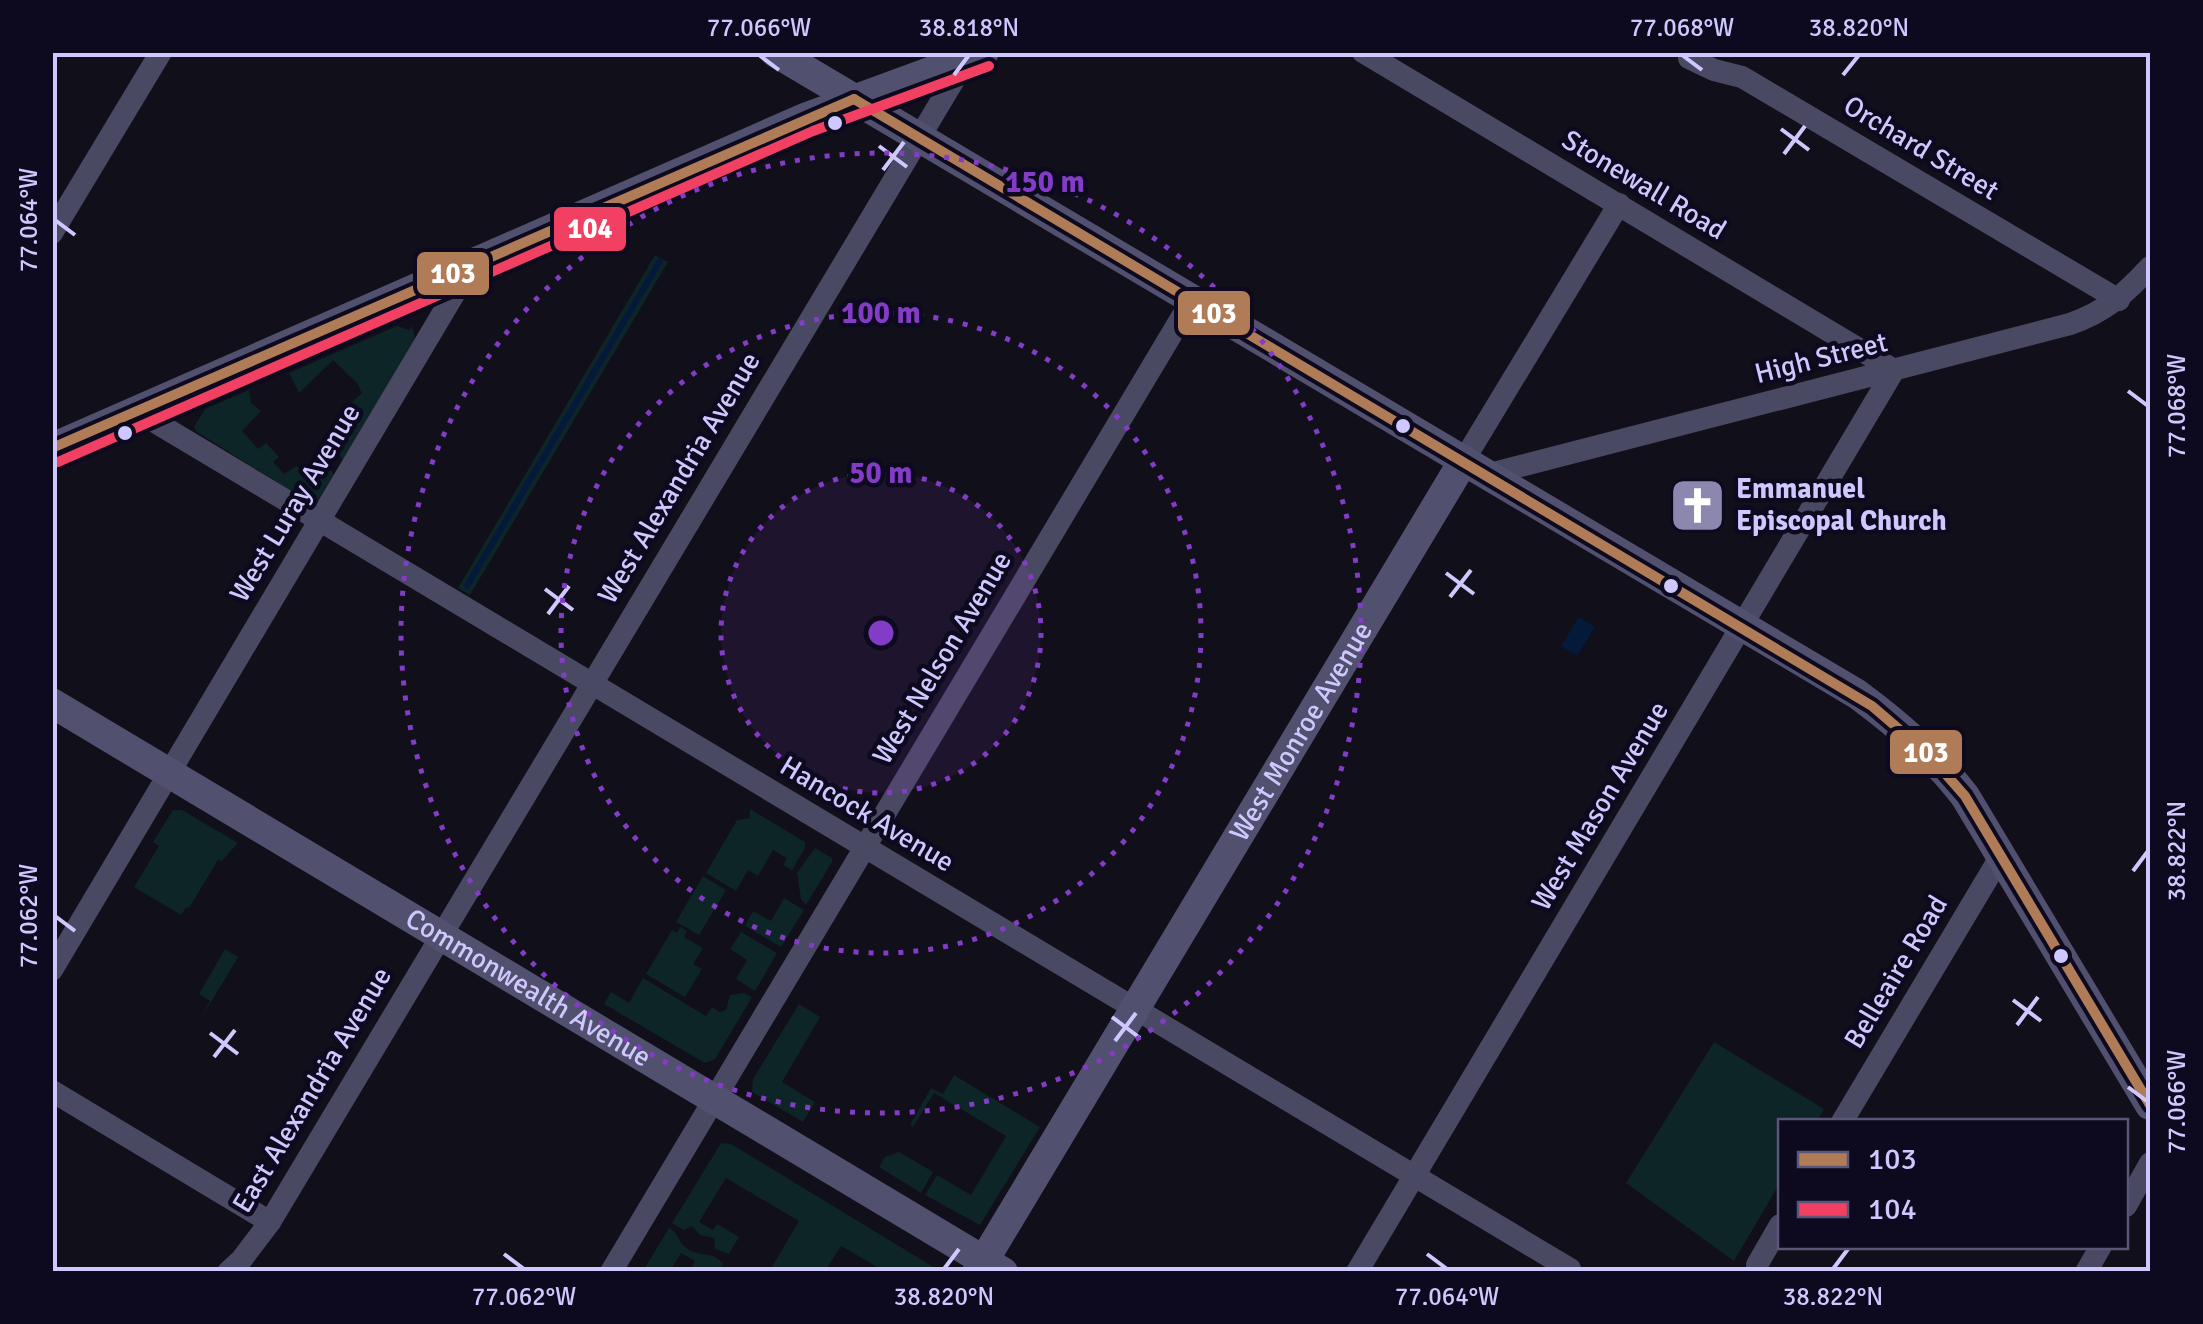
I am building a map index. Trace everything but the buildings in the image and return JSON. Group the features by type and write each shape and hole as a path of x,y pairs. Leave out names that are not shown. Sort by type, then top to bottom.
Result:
{"street":[{"path":"52,233 160,52"},
{"path":"775,52 1857,694 1909,732 1956,785 2002,854 2150,1105"},
{"name":"Stonewall Road","path":"1363,52 1894,370"},
{"path":"52,448 854,99 973,54"},
{"name":"West Alexandria Avenue","path":"440,934 919,137 973,54"},
{"name":"Orchard Street","path":"1689,58 1742,77 2119,300"},
{"name":"West Monroe Avenue","path":"988,1268 1138,1008 1477,467 1618,204"},
{"name":"West Luray Avenue","path":"52,970 472,264"},
{"name":"High Street","path":"1477,467 1894,370 2070,324 2098,315 2119,300 2150,267"},
{"name":"West Nelson Avenue","path":"610,1272 1192,300"},
{"name":"West Mason Avenue","path":"1357,1272 1894,370"},
{"name":"Hancock Avenue","path":"135,410 1570,1269"},
{"name":"Commonwealth Avenue","path":"52,703 713,1098 988,1268"},
{"name":"Belleaire Road","path":"1844,1119 2002,854"},
{"name":"East Alexandria Avenue","path":"228,1272 270,1222 440,934"},
{"path":"52,1092 270,1222"},
{"path":"2128,1202 2150,1163"},
{"path":"1757,1264 1778,1228"},
{"path":"2086,1272 2099,1249"}],"green space":[{"path":"655,255 668,262 470,595 458,588"},
{"path":"397,326 409,330 412,326 415,338 343,460 326,440 362,393 357,383 333,360 299,393 289,373"},
{"path":"249,390 251,403 261,411 242,431 258,449 266,443 279,457 273,462 284,474 297,466 303,471 318,455 334,474 318,501 309,502 197,432 194,427 205,409"},
{"path":"750,809 805,842 805,848 792,870 783,865 787,858 773,850 758,876 748,870 736,891 706,873 737,820 750,818"},
{"path":"173,810 182,810 238,843 222,861 218,860 181,915 134,887 159,846 153,842"},
{"path":"815,848 832,858 832,862 806,905 801,899 797,873"},
{"path":"703,876 726,890 699,935 676,922"},
{"path":"784,898 804,910 781,947 745,926 753,911 771,921"},
{"path":"680,927 687,931 684,937 703,948 693,964 702,969 685,997 646,974 672,930 677,933"},
{"path":"741,932 777,953 755,991 736,979 747,960 730,949"},
{"path":"225,949 238,957 201,1019 210,1001 199,994"},
{"path":"643,978 706,1016 712,1007 720,1012 726,1010 730,995 744,993 752,997 715,1059 705,1063 604,1004 611,992 629,1003"},
{"path":"799,1004 820,1017 782,1082 815,1102 803,1122 752,1092 753,1079"},
{"path":"1714,1042 1824,1109 1818,1119 1778,1119 1778,1186 1734,1261 1626,1183"},
{"path":"954,1075 1040,1127 980,1225 925,1195 937,1175 971,1195 1006,1136 934,1093 913,1127 910,1125 931,1088 943,1094"},
{"path":"721,1143 731,1144 940,1271 884,1271 841,1246 825,1271 770,1270 799,1221 726,1178 699,1222 713,1230 717,1224 739,1237 729,1254 715,1249 714,1238 700,1235 692,1226 684,1230 672,1223"},
{"path":"899,1152 933,1172 921,1193 879,1167 885,1157"},
{"path":"669,1228 690,1251 719,1259 723,1264 719,1271 696,1271 691,1268 695,1261 681,1253 670,1271 643,1271"}],"water":[{"path":"1579,617 1595,627 1577,656 1561,646"}],"waterway":[{"path":"467,586 660,261"}],"transit line":[{"name":"104","path":"58,462 813,131 989,66"},
{"name":"103","path":"854,99 1872,706 1928,754 1965,796 2150,1105"},
{"name":"103","path":"52,448 854,99"}],"place":[{"name":"Emmanuel Episcopal Church","path":"1697,505"}]}
